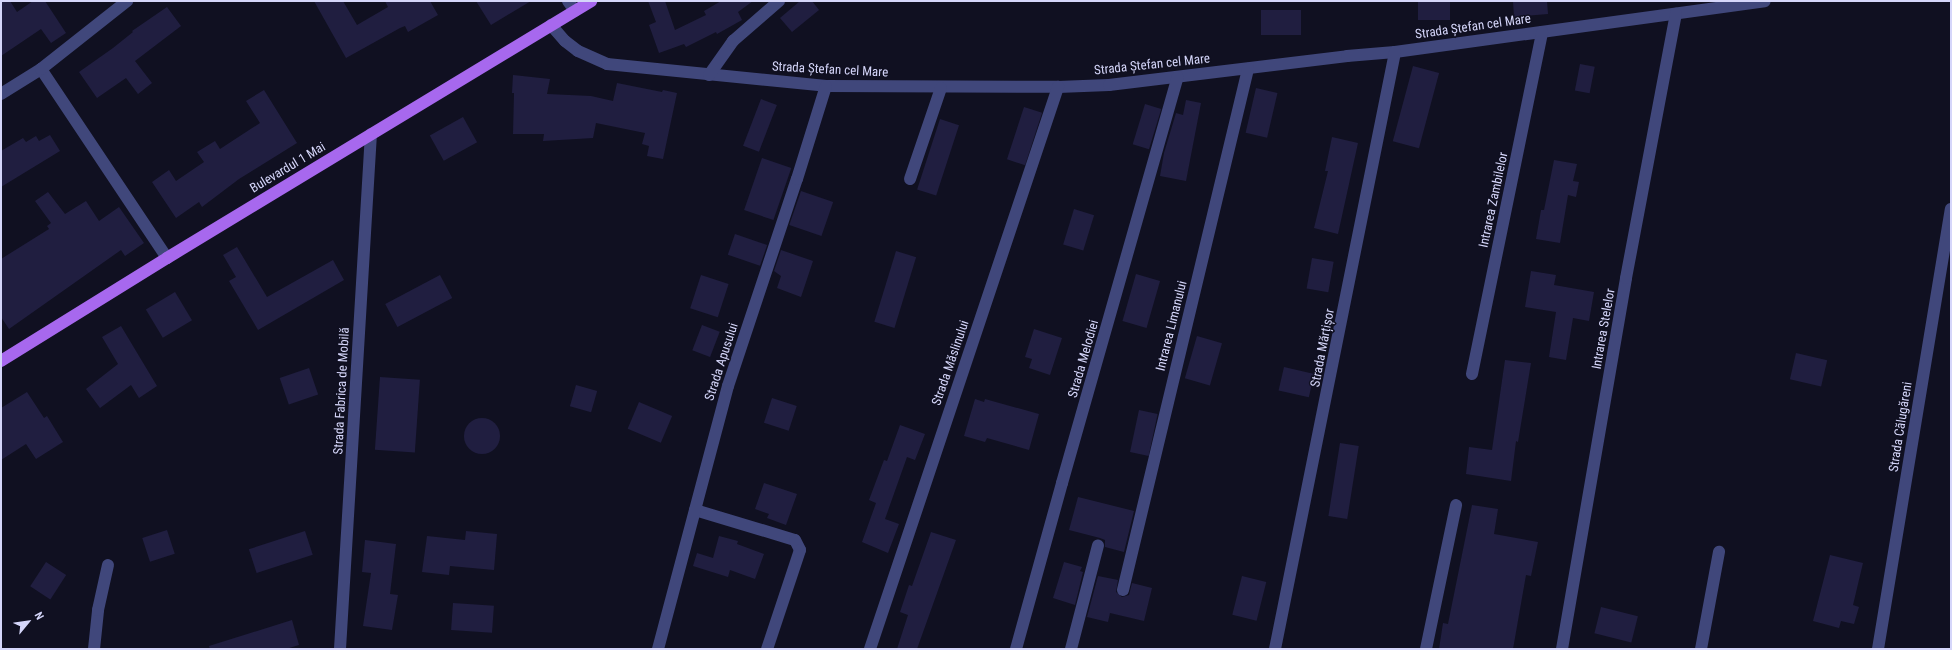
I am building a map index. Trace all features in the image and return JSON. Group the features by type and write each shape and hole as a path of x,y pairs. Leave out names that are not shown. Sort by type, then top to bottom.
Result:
{"main road":[{"name":"Bulevardul 1 Mai","path":"1,361 167,258 551,25 572,6 591,1"}],"street":[{"path":"1,94 41,69 127,1"},
{"path":"709,75 733,42 750,24 780,1"},
{"name":"Strada Ștefan cel Mare","path":"551,25 565,41 578,51 607,64 826,86 941,88 1058,87 1109,85 1347,56 1395,52 1765,1"},
{"name":"Intrarea Stelelor","path":"1562,649 1625,286 1676,14"},
{"name":"Intrarea Zambilelor","path":"1472,374 1542,32"},
{"name":"Strada Mărțișor","path":"1275,649 1395,52"},
{"path":"41,69 167,258"},
{"name":"Intrarea Limanului","path":"1123,590 1248,69"},
{"name":"Strada Melodiei","path":"1016,649 1178,77"},
{"name":"Strada Apusului","path":"658,649 728,386 797,179 826,86"},
{"name":"Strada Măslinului","path":"870,649 1058,87"},
{"path":"910,179 941,88"},
{"name":"Strada Fabrica de Mobilă","path":"340,649 371,134"},
{"name":"Strada Călugăreni","path":"1878,649 1951,209"},
{"path":"1426,649 1456,505"},
{"path":"695,510 795,540 800,550 767,649"},
{"path":"1071,649 1098,545"},
{"path":"1701,649 1719,552"},
{"path":"94,649 98,610 108,565"}],"building":[{"path":"1,1 10,1 17,12 33,1 45,1 66,33 51,43 41,29 1,56"},
{"path":"314,1 343,1 357,25 388,7 385,1 430,1 438,15 408,32 405,26 400,28 346,58"},
{"path":"476,1 531,1 491,25"},
{"path":"648,1 665,1 675,30 706,15 704,11 721,1 753,1 738,12 742,20 717,34 716,32 686,47 684,44 659,53 649,25 656,22"},
{"path":"800,1 812,1 819,10 792,32 780,18"},
{"path":"1418,1 1450,1 1450,20 1418,20"},
{"path":"1513,1 1547,1 1548,14 1514,17"},
{"path":"167,7 181,26 135,61 152,83 138,94 126,78 97,98 79,72 113,48 133,32 132,31"},
{"path":"1261,10 1301,10 1301,35 1261,35"},
{"path":"1580,64 1595,67 1590,93 1575,91"},
{"path":"1413,66 1439,73 1419,148 1393,141"},
{"path":"513,75 550,79 547,94 591,96 613,101 617,83 662,92 663,90 677,93 663,159 647,156 649,146 642,144 645,133 596,123 593,138 543,141 544,134 513,134"},
{"path":"1256,88 1277,93 1267,138 1246,133"},
{"path":"264,90 297,143 239,179 202,207 199,202 176,218 152,182 169,170 176,181 204,162 197,152 215,141 220,149 260,123 246,101"},
{"path":"761,99 777,105 759,152 743,146"},
{"path":"1186,100 1201,103 1186,181 1160,176 1164,153 1176,113 1183,115"},
{"path":"1145,104 1161,109 1149,149 1133,144"},
{"path":"1024,107 1042,113 1025,165 1007,159"},
{"path":"463,117 477,142 444,161 430,135"},
{"path":"940,119 959,125 936,196 917,189"},
{"path":"50,135 60,151 1,187 1,151 23,138 26,142 36,136 39,141"},
{"path":"1332,137 1358,143 1338,234 1314,228 1328,171 1325,171"},
{"path":"762,158 791,168 773,220 744,210"},
{"path":"1554,160 1577,164 1573,181 1579,182 1576,197 1568,195 1560,243 1536,239 1541,210 1544,210"},
{"path":"801,191 833,202 821,236 789,225"},
{"path":"48,192 65,214 86,201 99,221 119,207 144,243 125,256 121,250 9,329 1,317 1,259 49,229 47,226 51,223 35,201"},
{"path":"1074,209 1094,215 1083,251 1063,244"},
{"path":"735,234 767,245 760,266 728,255"},
{"path":"237,247 267,297 333,260 344,280 258,330 229,281 236,277 223,255"},
{"path":"781,250 813,261 801,297 777,288 781,276 774,271"},
{"path":"896,251 916,257 894,328 874,322"},
{"path":"1312,258 1334,262 1328,292 1307,289"},
{"path":"1531,271 1556,275 1554,285 1594,292 1589,321 1573,318 1566,360 1549,357 1556,312 1525,307"},
{"path":"1136,274 1160,281 1147,328 1122,321"},
{"path":"440,275 452,298 397,327 385,304"},
{"path":"701,275 729,284 718,317 690,308"},
{"path":"175,292 192,320 163,338 146,310"},
{"path":"702,325 720,332 710,357 692,350"},
{"path":"121,326 157,386 139,398 131,385 100,408 86,389 118,364 102,337"},
{"path":"1034,329 1062,338 1050,375 1029,368 1032,359 1025,357"},
{"path":"1197,336 1222,343 1210,385 1185,378"},
{"path":"1796,353 1827,360 1821,387 1790,379"},
{"path":"1505,360 1531,363 1518,442 1516,441 1511,481 1466,474 1469,447 1492,450"},
{"path":"1284,367 1314,374 1309,397 1279,390"},
{"path":"309,368 318,394 289,405 280,378"},
{"path":"380,377 420,380 415,453 375,450"},
{"path":"576,385 597,391 591,412 570,406"},
{"path":"27,392 44,418 47,416 63,442 36,459 26,444 1,460 1,408"},
{"path":"772,398 797,406 789,431 764,423"},
{"path":"975,399 984,402 985,399 1039,414 1029,450 987,438 985,442 964,436"},
{"path":"639,402 672,416 661,443 628,429"},
{"path":"1139,410 1158,414 1149,456 1130,452"},
{"path":"482,418 492,421 497,426 500,436 497,446 492,451 482,454 472,451 467,446 464,436 467,426 472,421"},
{"path":"900,425 925,434 915,460 907,457 885,519 899,524 888,553 862,542 876,503 869,500 884,460 887,461"},
{"path":"1340,443 1359,446 1347,519 1328,516"},
{"path":"764,483 797,494 786,525 767,518 769,514 755,509"},
{"path":"1078,497 1134,511 1124,552 1105,547 1105,540 1100,538 1069,530"},
{"path":"1472,505 1498,509 1494,534 1538,542 1531,576 1526,575 1513,649 1439,649 1443,623 1448,624"},
{"path":"167,530 175,554 150,562 142,538"},
{"path":"305,531 313,555 257,573 249,549"},
{"path":"466,531 497,534 494,570 450,566 449,575 422,572 427,536 465,540"},
{"path":"931,532 956,540 917,649 897,649 908,615 900,612 909,585 912,586"},
{"path":"719,536 738,541 737,544 764,554 755,579 730,570 728,577 693,566 697,553 713,558"},
{"path":"365,540 396,544 390,594 398,595 392,630 363,626 371,573 362,572"},
{"path":"1830,555 1863,563 1853,605 1859,607 1854,624 1841,621 1839,628 1813,621"},
{"path":"46,562 66,575 50,599 30,586"},
{"path":"1064,562 1082,567 1080,571 1083,572 1075,605 1053,598"},
{"path":"1098,576 1118,580 1116,592 1122,597 1129,595 1132,583 1152,588 1144,621 1110,613 1108,622 1087,617"},
{"path":"1242,576 1266,582 1257,621 1232,615"},
{"path":"453,603 494,606 492,633 451,630"},
{"path":"1601,607 1638,616 1631,642 1594,633"},
{"path":"292,620 299,645 286,649 210,649 209,646"}]}
